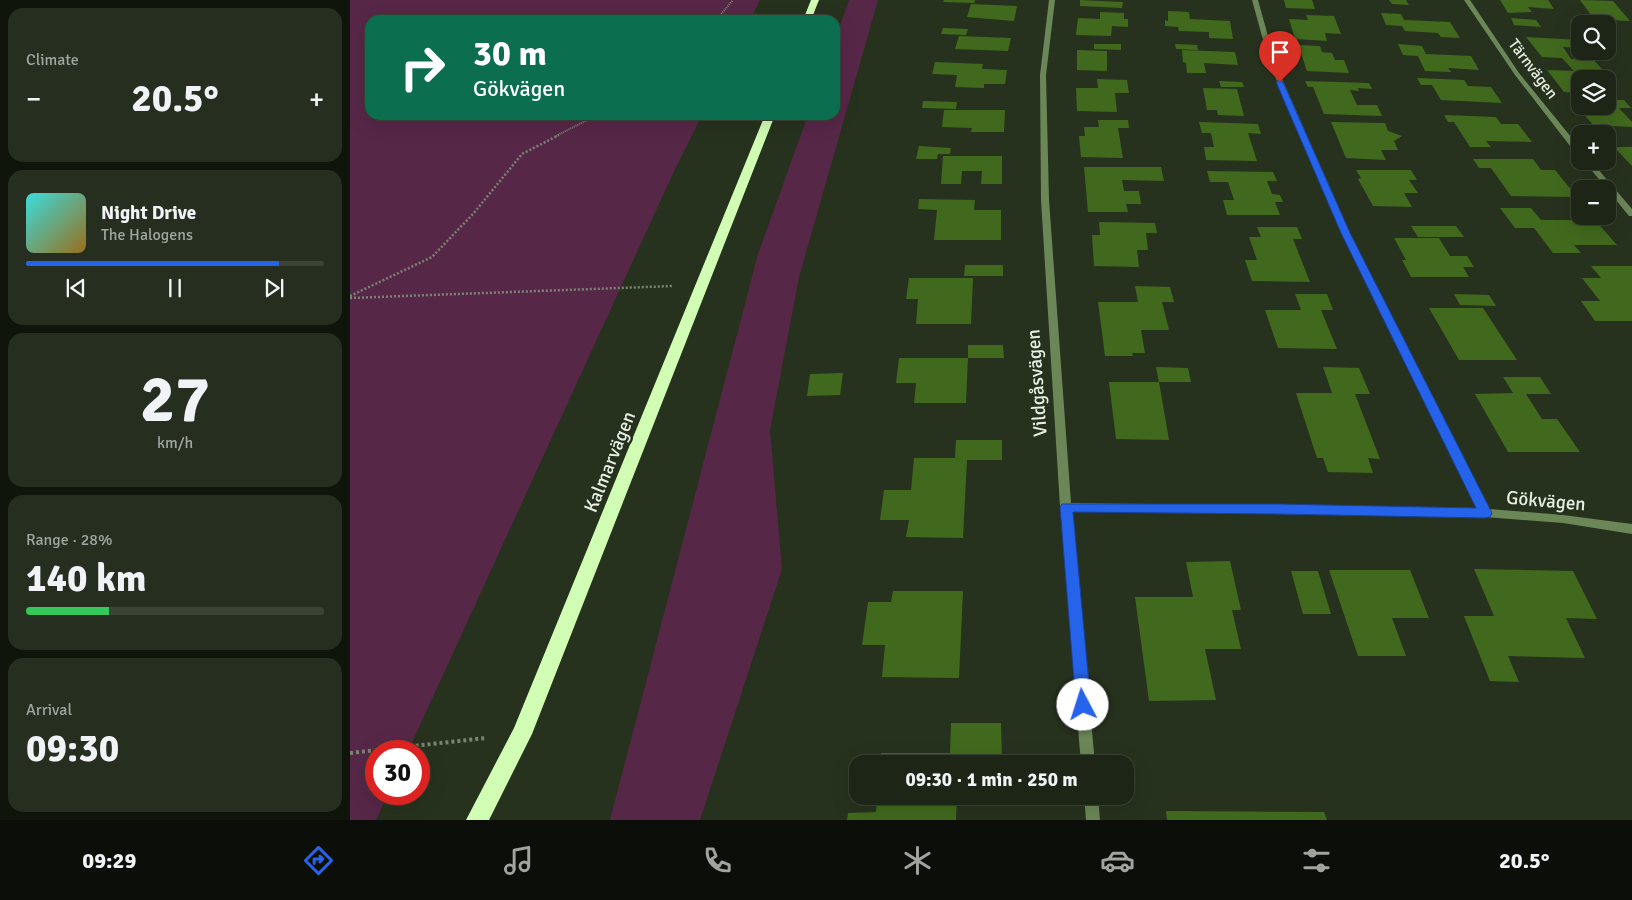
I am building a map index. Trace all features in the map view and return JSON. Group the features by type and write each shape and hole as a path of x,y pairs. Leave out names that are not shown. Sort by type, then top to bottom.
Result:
{"highway":[{"path":"809,15 815,0"},
{"name":"Kalmarvägen","path":"477,820 522,734 704,285 768,120"}],"street":[{"name":"Vildgåsvägen","path":"1052,0 1043,75 1044,200 1066,507 1087,755"},
{"path":"1256,0 1272,65 1346,233 1485,513"},
{"name":"Tärnvägen","path":"1467,0 1518,74 1571,142"},
{"path":"1595,170 1632,214"},
{"name":"Gökvägen","path":"1066,507 1485,513 1563,519 1632,529"},
{"path":"1092,805 1093,820"}],"path":[{"path":"720,15 733,0"},
{"path":"350,297 432,257 473,214 522,154 587,120"},
{"path":"350,297 704,285"},
{"path":"350,753 522,734"}],"shaded area":[{"path":"350,0 760,0 752,15 365,15 365,120 700,120 675,169 413,740 365,740 365,805 383,805 376,820 350,820"},
{"path":"849,0 878,0 799,277 770,430 782,569 700,820 610,820 758,254 806,120 840,120 840,26"}],"building":[{"path":"944,0 975,0 974,3 943,2"},
{"path":"1080,0 1123,2 1122,8 1080,6"},
{"path":"1284,0 1312,0 1315,9 1286,8"},
{"path":"1389,0 1406,0 1409,5 1392,4"},
{"path":"1500,0 1548,0 1554,9 1528,7 1532,12 1508,13"},
{"path":"1580,0 1613,1 1630,21 1616,20 1616,15 1591,15"},
{"path":"971,4 1017,6 1014,21 967,17"},
{"path":"1168,11 1189,12 1190,19 1230,21 1233,39 1209,38 1209,32 1179,31 1178,27 1165,26 1165,20 1168,21"},
{"path":"1100,12 1124,13 1124,19 1128,19 1128,27 1112,26 1111,36 1076,35 1078,18 1100,19"},
{"path":"1381,13 1401,14 1404,20 1450,22 1460,38 1441,37 1438,33 1405,31 1402,26 1386,25"},
{"path":"1306,15 1334,16 1341,34 1325,33 1327,41 1295,39 1289,19 1308,20"},
{"path":"1511,18 1536,20 1541,27 1514,25"},
{"path":"943,28 968,29 966,35 941,34"},
{"path":"959,36 1011,38 1008,51 955,49"},
{"path":"1526,37 1571,40 1571,47 1563,47 1571,60 1594,60 1603,70 1573,70 1562,58 1542,57"},
{"path":"1094,44 1121,44 1121,50 1094,49"},
{"path":"1175,44 1197,45 1198,50 1176,49"},
{"path":"1398,44 1422,46 1426,54 1471,56 1479,70 1448,68 1451,72 1425,71 1418,56 1403,55"},
{"path":"1298,45 1320,46 1322,52 1332,53 1335,60 1344,60 1349,73 1307,71"},
{"path":"1077,50 1107,51 1107,71 1077,70"},
{"path":"1182,50 1235,52 1238,65 1204,63 1206,73 1187,73 1186,63 1183,62"},
{"path":"935,62 983,64 982,69 1007,70 1005,84 984,84 984,88 955,87 957,75 932,74"},
{"path":"1547,70 1571,71 1571,92 1564,92"},
{"path":"1417,78 1464,80 1468,86 1491,87 1502,103 1441,100 1432,85 1421,85"},
{"path":"1097,79 1127,80 1129,93 1115,93 1117,112 1077,111 1076,88 1098,88"},
{"path":"1219,81 1242,82 1244,87 1221,87"},
{"path":"1305,81 1369,83 1372,89 1358,88 1359,91 1350,90 1357,105 1377,105 1382,116 1324,114 1313,87 1308,87"},
{"path":"1203,88 1237,89 1244,116 1218,115 1217,110 1207,110"},
{"path":"1616,100 1624,100 1631,108 1619,108 1632,122 1632,127 1593,125 1585,115 1616,115"},
{"path":"923,101 957,102 956,109 922,108"},
{"path":"944,110 1005,110 1004,132 971,132 972,128 942,127"},
{"path":"1444,115 1496,117 1501,124 1518,124 1532,142 1486,141 1491,147 1470,147 1454,122 1448,122"},
{"path":"1098,120 1128,120 1129,128 1118,128 1123,158 1081,157 1079,136 1085,136 1084,127 1099,127"},
{"path":"1199,122 1258,124 1261,134 1248,133 1257,161 1206,160 1204,147 1214,147 1211,133 1202,133"},
{"path":"1331,122 1385,123 1388,131 1402,136 1394,141 1398,150 1381,150 1386,160 1346,158"},
{"path":"919,146 951,148 950,154 938,154 937,159 916,159"},
{"path":"1616,147 1632,147 1632,166 1616,149"},
{"path":"943,156 1002,156 1002,184 981,184 982,171 962,171 961,184 941,184"},
{"path":"1473,159 1533,159 1541,170 1555,170 1571,190 1571,197 1511,196 1491,168 1479,168"},
{"path":"1084,167 1161,167 1164,181 1122,180 1124,191 1139,191 1141,204 1126,204 1128,212 1088,212"},
{"path":"1356,170 1411,170 1417,180 1409,180 1418,193 1404,193 1412,207 1373,206 1358,179 1361,178"},
{"path":"1207,171 1273,172 1277,181 1267,181 1272,194 1280,195 1283,202 1275,202 1280,215 1227,215 1223,200 1234,200 1228,182 1210,182"},
{"path":"919,199 975,200 974,210 1001,210 1001,240 934,240 937,210 918,209"},
{"path":"1500,208 1531,208 1541,220 1571,220 1571,225 1599,225 1617,245 1574,245 1581,253 1553,253 1534,228 1515,228"},
{"path":"1099,222 1155,223 1157,233 1146,233 1148,250 1137,250 1139,267 1094,266 1092,235 1100,235"},
{"path":"1411,226 1456,226 1464,237 1418,237"},
{"path":"1257,227 1297,227 1302,239 1293,239 1310,282 1252,281 1245,260 1257,260 1249,237 1261,237"},
{"path":"1394,238 1439,238 1450,256 1467,256 1474,267 1463,267 1469,277 1411,277 1402,260 1406,260"},
{"path":"965,265 1003,265 1003,276 964,276"},
{"path":"1591,266 1632,266 1632,321 1595,321 1581,301 1600,301 1582,278 1601,278"},
{"path":"909,278 973,278 971,324 916,324 918,299 906,299"},
{"path":"1135,286 1170,287 1174,302 1162,302 1169,330 1141,330 1145,353 1132,353 1133,356 1105,356 1098,302 1138,302"},
{"path":"1295,294 1327,294 1333,310 1321,310 1337,349 1278,348 1265,310 1301,310"},
{"path":"1454,294 1489,295 1496,306 1460,305"},
{"path":"1429,308 1483,308 1517,360 1459,360"},
{"path":"968,345 1003,345 1004,358 968,358"},
{"path":"899,358 968,358 966,403 914,403 916,383 896,383"},
{"path":"1156,367 1188,368 1191,382 1159,382"},
{"path":"1323,367 1359,368 1370,394 1355,394 1380,459 1368,458 1373,473 1328,472 1323,458 1317,458 1296,393 1332,393"},
{"path":"843,373 840,395 807,396 810,374"},
{"path":"1503,377 1540,377 1551,394 1526,394 1542,419 1557,419 1580,452 1508,452 1475,394 1513,393"},
{"path":"1109,382 1159,382 1169,440 1116,439"},
{"path":"956,440 1002,440 1002,460 967,460 963,538 906,537 909,520 880,520 884,490 911,490 914,458 955,458"},
{"path":"1230,561 1241,610 1232,610 1241,649 1205,649 1216,700 1149,701 1135,597 1193,597 1186,562"},
{"path":"1474,569 1573,571 1597,619 1566,618 1585,658 1508,656 1519,682 1490,681 1464,616 1494,616"},
{"path":"1329,570 1410,570 1429,618 1392,618 1406,656 1358,656"},
{"path":"1291,571 1318,571 1331,614 1303,614"},
{"path":"893,591 963,591 959,678 882,677 885,645 862,645 868,602 891,602"},
{"path":"951,723 1001,723 1002,755 881,755 881,753 950,753"},
{"path":"876,805 957,805 956,820 847,820 848,813 876,812"},
{"path":"1166,811 1324,812 1327,820 1167,820"}],"route":[{"path":"1083,705 1066,507 1485,513 1346,233 1280,82"}]}
